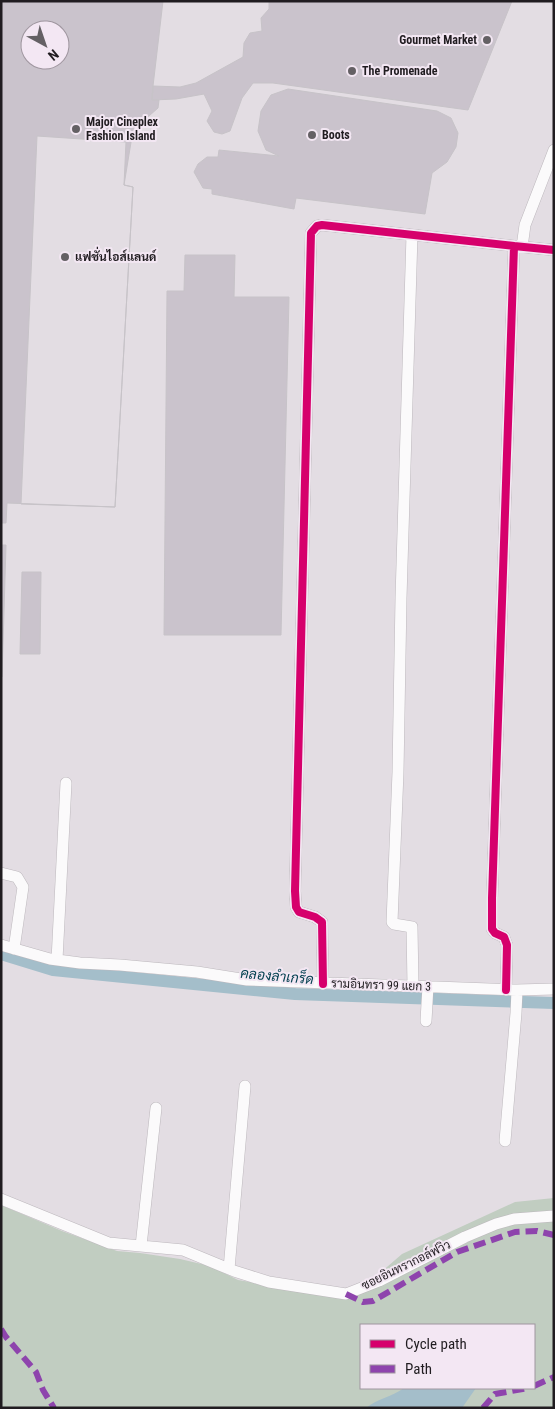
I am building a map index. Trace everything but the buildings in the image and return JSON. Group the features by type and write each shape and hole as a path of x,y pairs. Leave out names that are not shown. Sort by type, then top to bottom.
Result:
{"street":[{"path":"505,1141 516,1013 507,946 504,937 495,933 492,929 492,898 518,247 554,150"},
{"path":"323,984 322,922 299,912 296,907 295,891 311,233 314,228 322,225 554,250"},
{"path":"412,235 401,598 398,772 392,922 412,927 413,986"},
{"path":"57,960 66,783"},
{"path":"1,873 17,877 23,887 14,949"},
{"name":"รามอินทรา 99 แยก 3","path":"1,945 57,960 197,972 247,980 413,986 428,990 513,992 554,989"},
{"path":"427,1015 428,990"},
{"path":"229,1269 245,1086"},
{"path":"141,1246 156,1108"},
{"name":"ซอยอินทรากอล์ฟวิว","path":"1,1199 109,1243 183,1250 229,1269 269,1282 346,1294 380,1280 465,1237 496,1224 514,1219 554,1216"}],"shaded area":[{"path":"554,1198 554,1408 1,1408 1,1205 62,1231 117,1251 180,1259 210,1266 238,1280 350,1299 402,1254 515,1202"}],"water":[{"path":"402,1389 475,1389 462,1408 366,1408"}],"waterway":[{"name":"คลองลำเกร็ด","path":"1,954 53,970 295,994 554,1003"}],"marked path":[{"path":"346,1294 363,1302 373,1301 457,1252 515,1232 537,1231 554,1235"},
{"path":"1,1329 36,1372 43,1390 54,1408"},
{"path":"535,1386 554,1377"},
{"path":"483,1408 495,1394 522,1389"}],"cycle path":[{"path":"323,984 322,922 315,917 299,912 296,907 295,891 311,233 317,226 322,225 514,246"},
{"path":"506,990 507,945 504,937 495,933 492,929 492,898 514,246 554,250"}],"place":[{"name":"Gourmet Market","path":"487,40"},
{"name":"The Promenade","path":"352,71"},
{"name":"Major Cineplex Fashion Island","path":"76,129"},
{"name":"Boots","path":"312,135"},
{"name":"แฟชั่นไอส์แลนด์","path":"65,257"}]}
